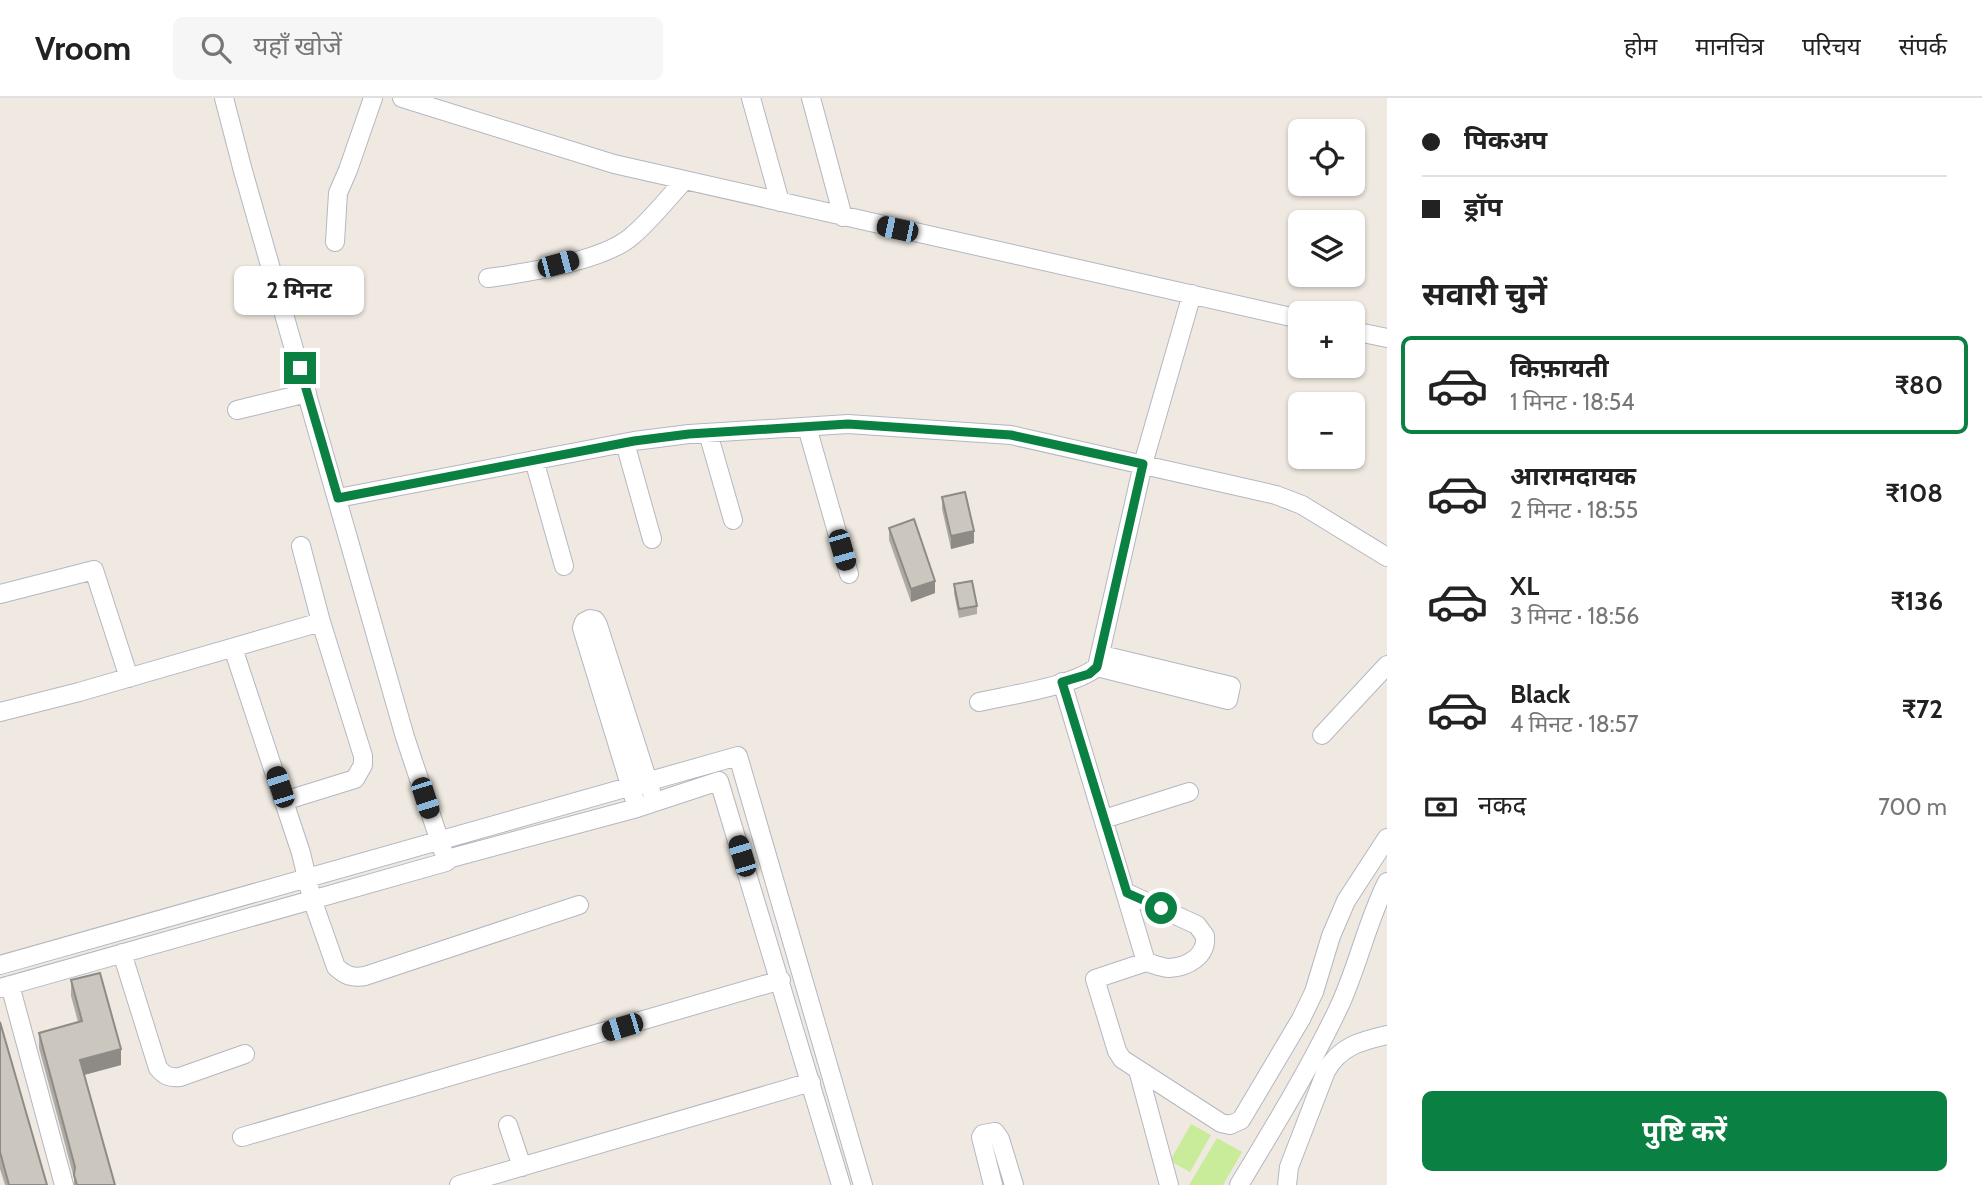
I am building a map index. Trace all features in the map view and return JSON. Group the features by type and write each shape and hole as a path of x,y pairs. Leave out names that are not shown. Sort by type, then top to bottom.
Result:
{"street":[{"path":"224,98 405,737 446,862"},
{"path":"335,243 336,201 373,98"},
{"path":"402,98 454,106 614,164 1288,316"},
{"path":"751,98 780,202"},
{"path":"831,98 812,100 843,217"},
{"path":"488,278 537,270 602,253 632,237 684,181"},
{"path":"979,702 1089,674 1099,661 1143,464 1192,294"},
{"path":"1365,333 1387,338"},
{"path":"237,410 307,393"},
{"path":"338,498 625,443 708,432 848,424 1011,435 1276,495 1302,505 1387,557"},
{"path":"807,427 849,575"},
{"path":"708,432 733,520"},
{"path":"625,443 652,539"},
{"path":"534,460 564,566"},
{"path":"284,801 355,779 363,765 363,756 321,622 301,546"},
{"path":"0,594 94,570 129,678"},
{"path":"637,807 639,784 598,625 595,620 590,619 584,622 582,628 639,784 655,802"},
{"path":"0,712 233,649 321,622"},
{"path":"233,649 284,801 312,899 336,967 348,977 357,977 579,905"},
{"path":"1099,661 1231,686 1228,699 1099,661"},
{"path":"1322,734 1387,665"},
{"path":"1062,682 1146,962"},
{"path":"0,965 738,756 863,1185"},
{"path":"64,1185 5,987 655,802 719,781 841,1185"},
{"path":"1104,819 1189,792"},
{"path":"1127,893 1197,925 1205,936 1202,953 1195,960 1167,968 1146,962 1095,979 1116,1051 1122,1059 1138,1070 1221,1123 1230,1125 1241,1120 1301,1020 1314,992 1331,936 1346,901 1387,838"},
{"path":"1239,1185 1275,1125 1339,1006 1378,899 1387,882"},
{"path":"121,953 158,1068 164,1075 170,1078 180,1077 245,1054"},
{"path":"242,1138 781,980"},
{"path":"1287,1185 1289,1167 1333,1059 1358,1042 1387,1034"},
{"path":"1138,1070 1169,1185"},
{"path":"459,1185 811,1082"},
{"path":"508,1125 522,1167"},
{"path":"993,1185 981,1137 990,1132 995,1132 1000,1139 1014,1185"}],"green space":[{"path":"1191,1124 1211,1135 1190,1172 1170,1161"},
{"path":"1217,1138 1242,1152 1223,1185 1189,1185"}],"building":[{"path":"965,492 974,531 951,536 942,497"},
{"path":"914,519 935,581 911,589 889,528"},
{"path":"972,581 977,606 959,609 954,584"},
{"path":"100,973 121,1049 80,1060 115,1185 77,1185 75,1167 39,1033 82,1021 71,980"},
{"path":"0,1022 47,1185 9,1185 0,1152"}],"route":[{"path":"300,368 338,498 634,441 689,434 848,424 1011,435 1143,464 1102,655 1097,667 1089,674 1062,682 1127,893 1161,908"}]}
